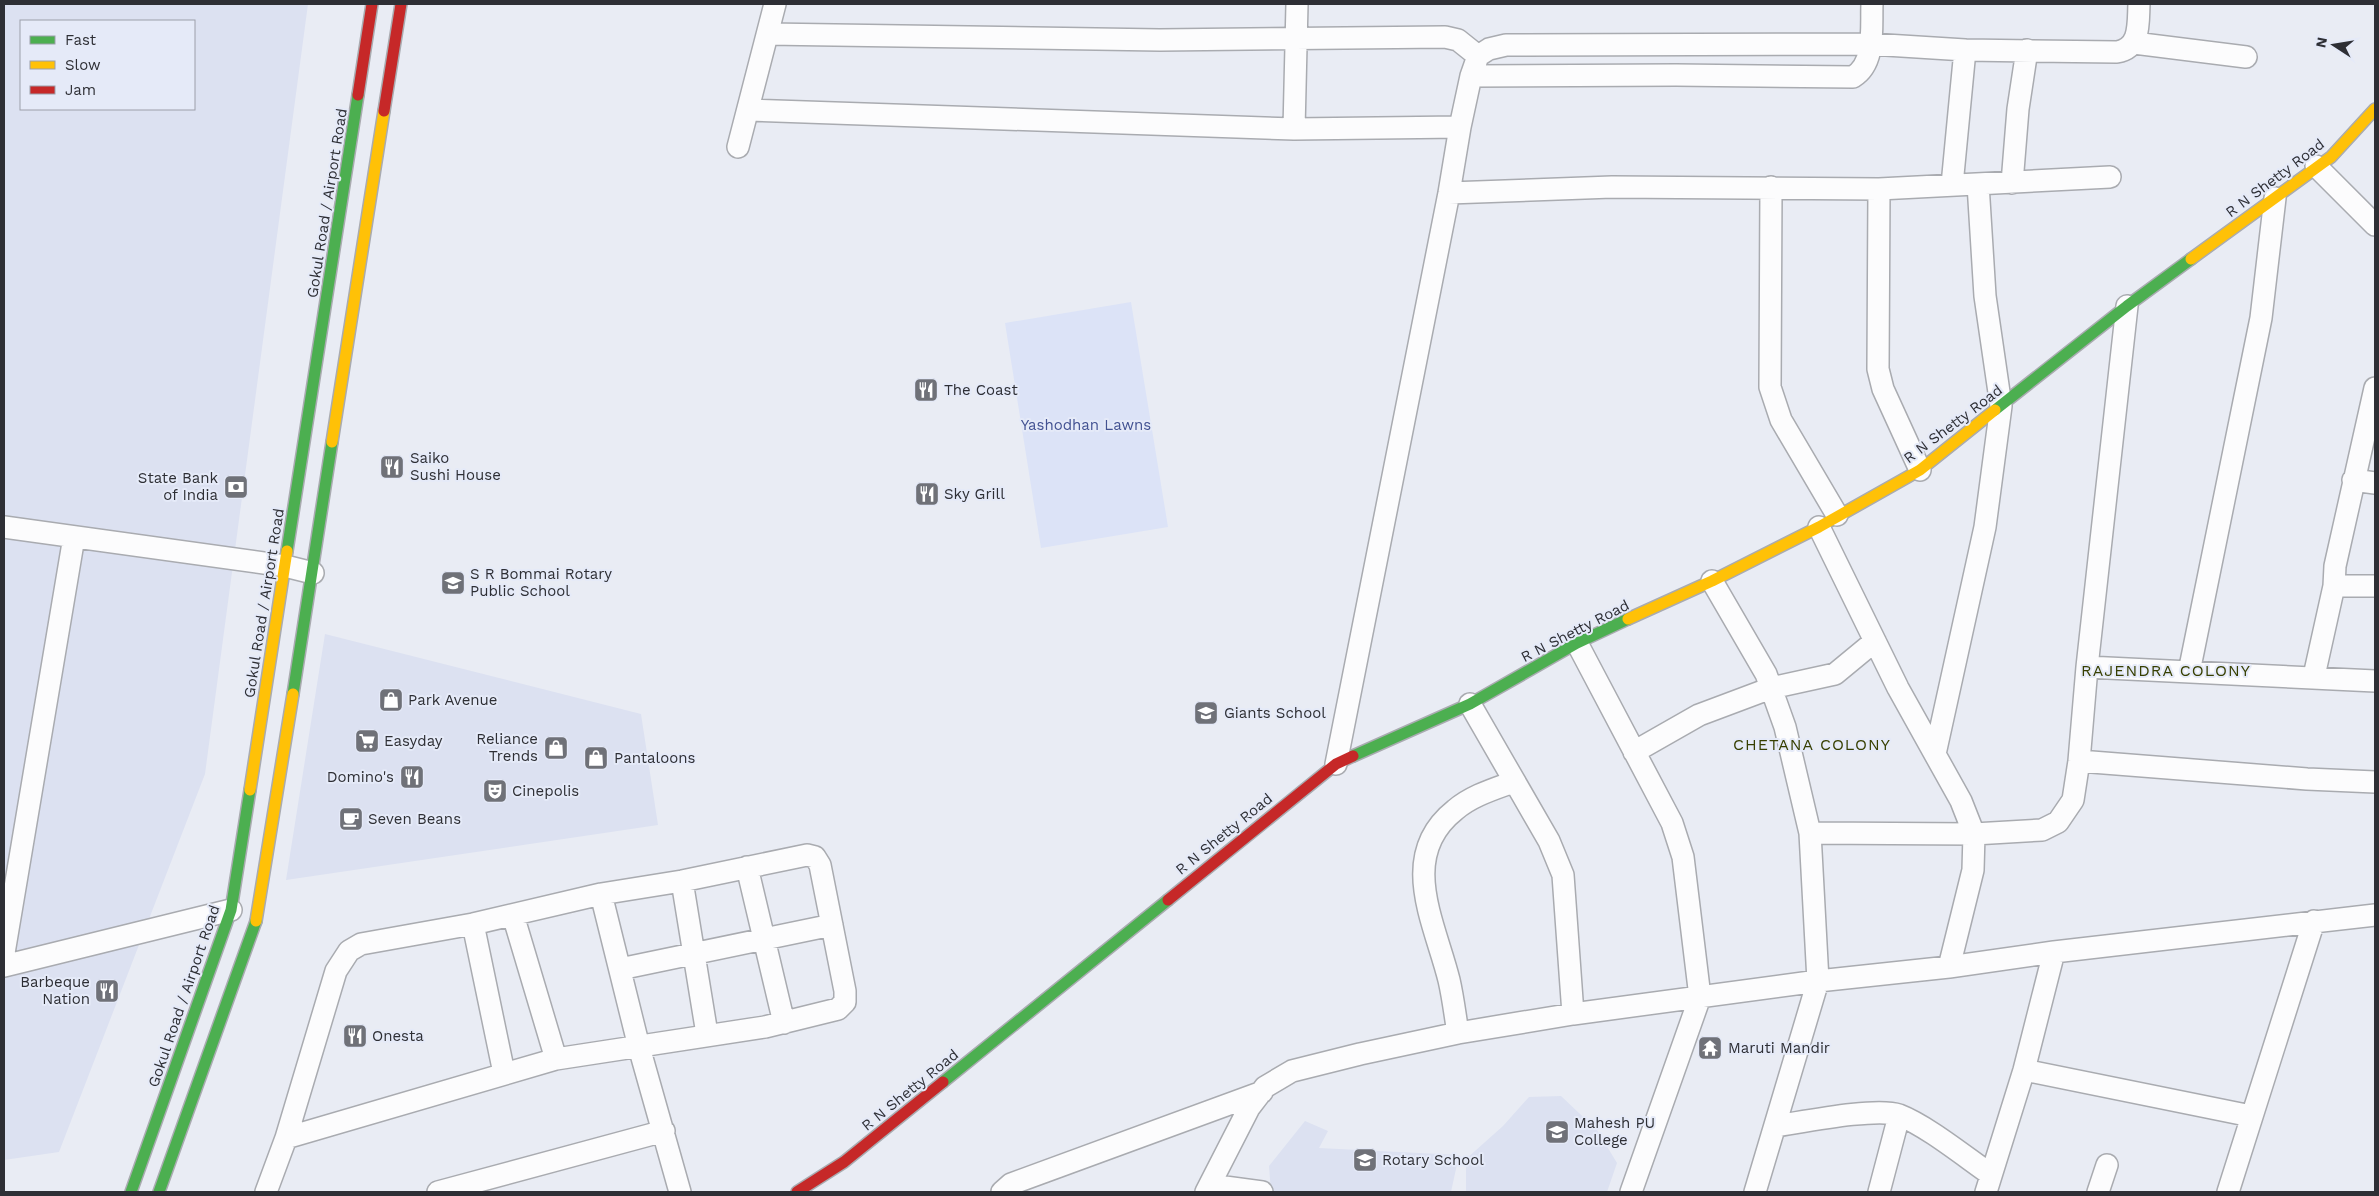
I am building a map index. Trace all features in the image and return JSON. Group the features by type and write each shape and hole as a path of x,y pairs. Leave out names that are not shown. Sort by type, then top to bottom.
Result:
{"main road":[{"name":"Gokul Road / Airport Road","path":"131,1192 231,910 372,4"},
{"path":"159,1192 258,916 401,4"},
{"name":"R N Shetty Road","path":"797,1192 851,1156 1336,764 1470,704 1577,643 1712,581 1819,527 1837,515 1920,470 2127,306 2316,166 2331,157 2375,109"}],"street":[{"path":"738,147 775,4"},
{"path":"1294,129 1297,4"},
{"path":"1471,76 1676,75 1853,77 1862,72 1868,61 1872,4"},
{"path":"1336,764 1449,193 1460,127 1471,76 1478,56 1489,49 1506,45 1870,44 1965,50 2117,52 2125,50 2134,43 2138,27 2138,4"},
{"path":"768,34 1160,40 1445,37 1458,40 1478,56"},
{"path":"2134,43 2246,57"},
{"path":"1952,185 1965,50"},
{"path":"2012,184 2018,109 2027,50"},
{"path":"749,110 1294,129 1460,127"},
{"path":"2316,166 2375,225"},
{"path":"1449,193 1612,187 1879,189 2012,184 2110,177"},
{"path":"1935,754 1985,527 2001,406 1985,296 1978,184"},
{"path":"1771,187 1770,387 1781,420 1837,515"},
{"path":"1879,189 1878,369 1883,388 1920,470"},
{"path":"2189,672 2261,318 2274,198"},
{"path":"1810,833 1974,834 2042,830 2058,822 2073,800 2079,760 2087,667 2127,306"},
{"path":"2314,676 2334,586 2335,566 2353,480 2375,388"},
{"path":"2353,480 2375,483"},
{"path":"4,527 286,566 313,573"},
{"path":"1819,527 1898,688 1962,801 1974,834 1973,870 1949,967"},
{"path":"4,953 74,537"},
{"path":"1712,581 1766,674 1785,727 1810,833 1818,981 1755,1192"},
{"path":"2334,586 2375,586"},
{"path":"1634,752 1699,715 1771,688 1835,674 1875,641"},
{"path":"1577,643 1672,824 1683,856 1700,997 1631,1192"},
{"path":"2087,667 2375,680"},
{"path":"1470,704 1513,782 1549,841 1563,875 1574,1014"},
{"path":"2079,760 2307,779 2375,782"},
{"path":"1458,1033 1449,980 1423,890 1424,860 1435,832 1455,810 1482,794 1513,782"},
{"path":"266,1192 286,1138 336,971 349,951 362,944 473,924 602,894 682,881 807,855 815,857 820,865 845,991 845,1002 838,1009 830,1013 784,1023 556,1059 286,1138"},
{"path":"747,867 784,1023"},
{"path":"682,881 707,1034"},
{"path":"602,894 639,1047 680,1192"},
{"path":"4,966 231,910"},
{"path":"1262,1192 1205,1186 1249,1108 1265,1087 1292,1071 1458,1033 1574,1014 1818,981 1949,967 2054,952 2375,914"},
{"path":"513,915 556,1059"},
{"path":"2228,1192 2314,922"},
{"path":"473,924 504,1073"},
{"path":"620,969 832,925"},
{"path":"1776,1126 1885,1112 1899,1116 1919,1126 1988,1183 2024,1070 2054,952"},
{"path":"2024,1070 2251,1116"},
{"path":"1002,1192 1011,1184 1262,1092"},
{"path":"1878,1192 1899,1116"},
{"path":"438,1192 664,1131"},
{"path":"2098,1192 2107,1164"}],"shaded area":[{"path":"4,4 308,4 205,774 59,1152 4,1160"},
{"path":"325,634 641,714 658,825 286,880"},
{"name":"Mahesh PU College","path":"1561,1096 1597,1130 1617,1163 1607,1192 1466,1192 1466,1159 1503,1126 1529,1097"},
{"name":"Rotary School","path":"1305,1121 1328,1131 1319,1148 1459,1155 1451,1192 1271,1192 1269,1166"}],"green space":[{"name":"Yashodhan Lawns","path":"1131,302 1168,527 1041,548 1005,323"}],"traffic: fast":[{"path":"287,551 358,95"},
{"path":"1995,410 2127,306 2191,259"},
{"path":"293,694 332,442"},
{"path":"1353,756 1470,704 1577,643 1628,619"},
{"path":"131,1192 231,910 250,790"},
{"path":"943,1082 1168,900"},
{"path":"159,1192 256,921"}],"traffic: slow":[{"path":"2191,259 2331,157 2375,109"},
{"path":"332,442 384,111"},
{"path":"1628,619 1712,581 1819,527 1920,470 1995,410"},
{"path":"250,790 287,551"},
{"path":"256,921 293,694"}],"traffic: jam":[{"path":"358,95 372,4"},
{"path":"384,111 401,4"},
{"path":"1168,900 1336,764 1353,756"},
{"path":"797,1192 844,1162 943,1082"}],"place":[{"name":"The Coast","path":"926,390"},
{"name":"Saiko Sushi House","path":"392,467"},
{"name":"State Bank of India","path":"236,487"},
{"name":"Sky Grill","path":"927,494"},
{"name":"S R Bommai Rotary Public School","path":"453,583"},
{"name":"Park Avenue","path":"391,700"},
{"name":"Giants School","path":"1206,713"},
{"name":"Easyday","path":"367,741"},
{"name":"Reliance Trends","path":"556,748"},
{"name":"Pantaloons","path":"596,758"},
{"name":"Domino's","path":"412,777"},
{"name":"Cinepolis","path":"495,791"},
{"name":"Seven Beans","path":"351,819"},
{"name":"Barbeque Nation","path":"107,991"},
{"name":"Onesta","path":"355,1036"},
{"name":"Maruti Mandir","path":"1710,1048"},
{"name":"Mahesh PU College","path":"1557,1132"},
{"name":"Rotary School","path":"1365,1160"}],"district":[{"name":"RAJENDRA COLONY","path":"2166,670"},
{"name":"CHETANA COLONY","path":"1812,744"}]}
